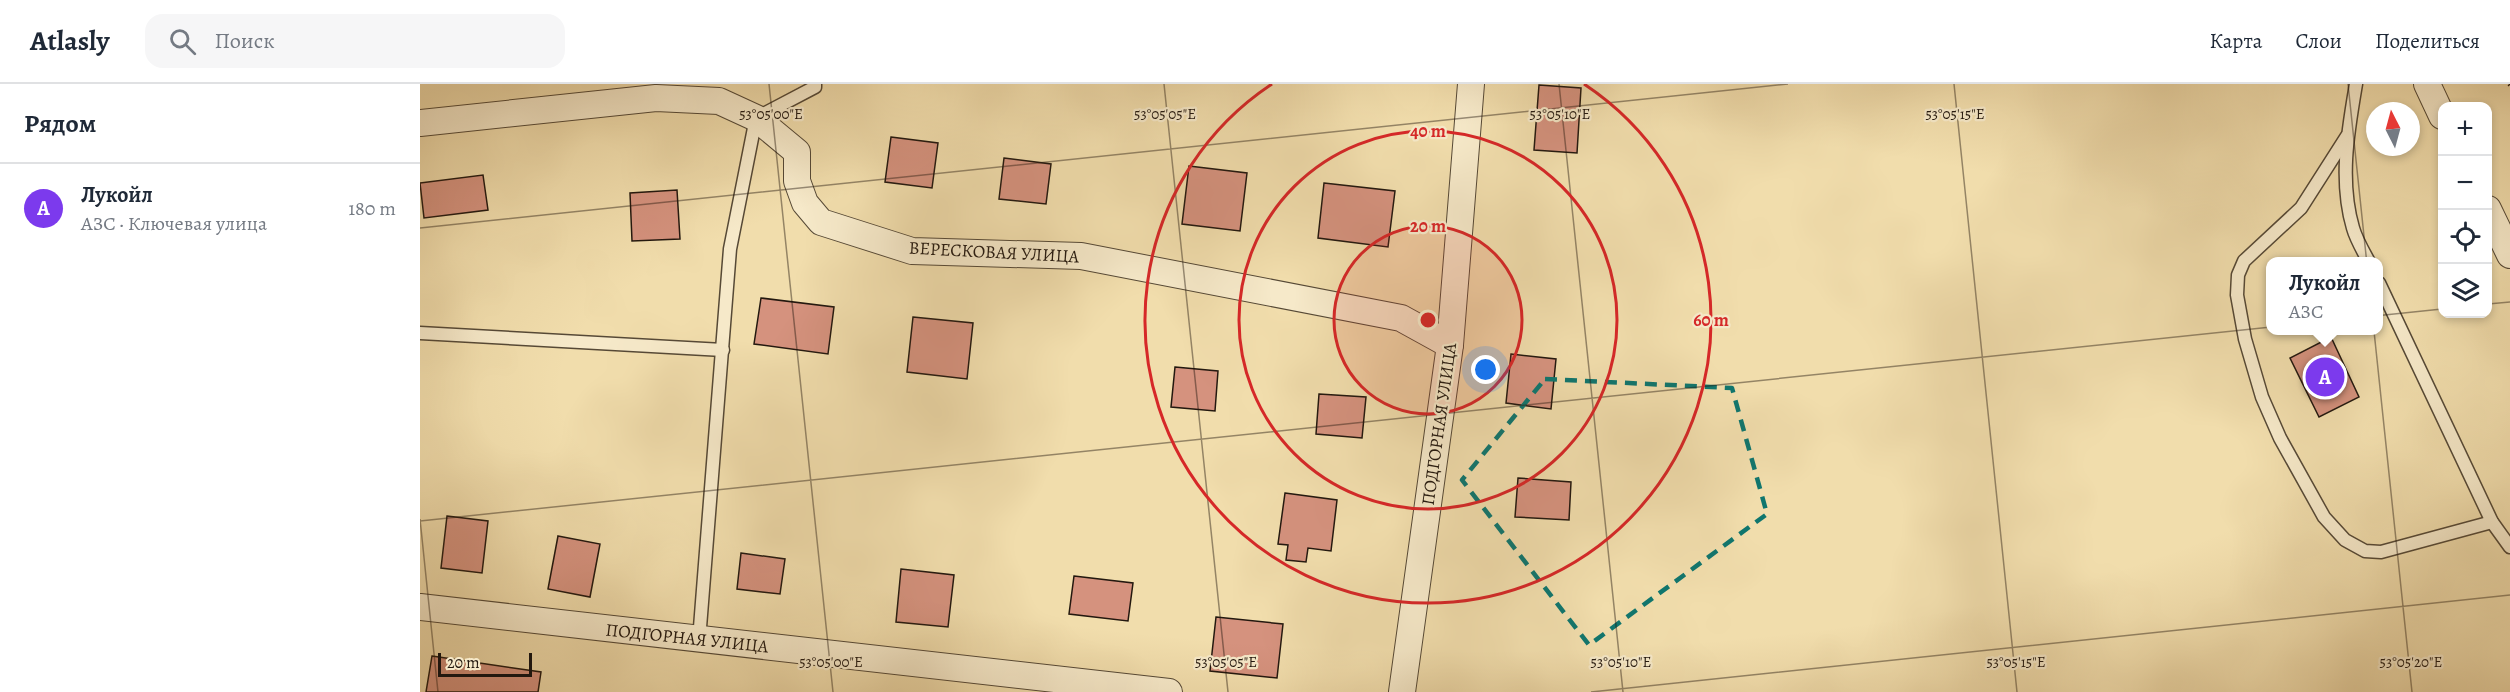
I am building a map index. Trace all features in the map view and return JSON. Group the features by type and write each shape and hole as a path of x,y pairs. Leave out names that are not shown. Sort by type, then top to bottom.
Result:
{"street":[{"name":"ПОДГОРНАЯ УЛИЦА","path":"1402,692 1450,345 1471,84"},
{"path":"2427,84 2438,107"},
{"name":"ВЕРЕСКОВАЯ УЛИЦА","path":"420,123 656,98 719,101 756,118 797,152 797,181 804,203 821,222 912,250 1081,256 1401,318 1450,345"},
{"path":"2488,210 2510,255"},
{"name":"ПОДГОРНАЯ УЛИЦА","path":"420,607 1169,692"}],"lane":[{"path":"699,640 730,249 756,118 815,87 815,84"},
{"path":"2356,84 2347,136 2348,204 2353,230 2366,257"},
{"path":"2347,136 2301,208 2244,261 2238,275 2237,295 2245,339 2262,397 2280,438 2324,516 2345,540 2365,551 2381,552 2492,522"},
{"path":"2383,292 2492,522 2510,547"},
{"path":"420,333 723,350"}],"highlighted area":[{"path":"1545,379 1732,388 1767,514 1589,645 1462,480"}],"building":[{"path":"1539,85 1581,88 1577,153 1534,150"},
{"path":"891,137 938,143 932,188 885,182"},
{"path":"1004,158 1051,164 1046,204 999,199"},
{"path":"1189,166 1247,173 1240,231 1182,224"},
{"path":"483,175 488,210 424,218 420,183"},
{"path":"1324,183 1395,191 1388,247 1318,238"},
{"path":"677,190 680,239 632,241 630,193"},
{"path":"761,298 834,307 828,354 754,344"},
{"path":"913,317 973,323 967,379 907,372"},
{"path":"2331,337 2359,397 2319,417 2290,358"},
{"path":"1511,354 1556,359 1551,409 1506,403"},
{"path":"1175,367 1218,371 1215,411 1171,407"},
{"path":"1319,394 1366,397 1362,438 1316,434"},
{"path":"1518,478 1571,482 1569,520 1515,517"},
{"path":"1285,493 1337,500 1331,551 1308,548 1306,562 1286,560 1288,545 1278,544"},
{"path":"447,516 488,521 482,573 441,568"},
{"path":"558,536 600,544 590,597 548,589"},
{"path":"741,553 785,559 780,594 737,589"},
{"path":"901,569 954,575 948,627 896,622"},
{"path":"1074,576 1133,583 1128,621 1069,614"},
{"path":"1216,617 1283,624 1277,678 1210,671"},
{"path":"432,656 541,672 538,692 426,692"}],"place":[{"name":"Лукойл","path":"2325,377"}]}
